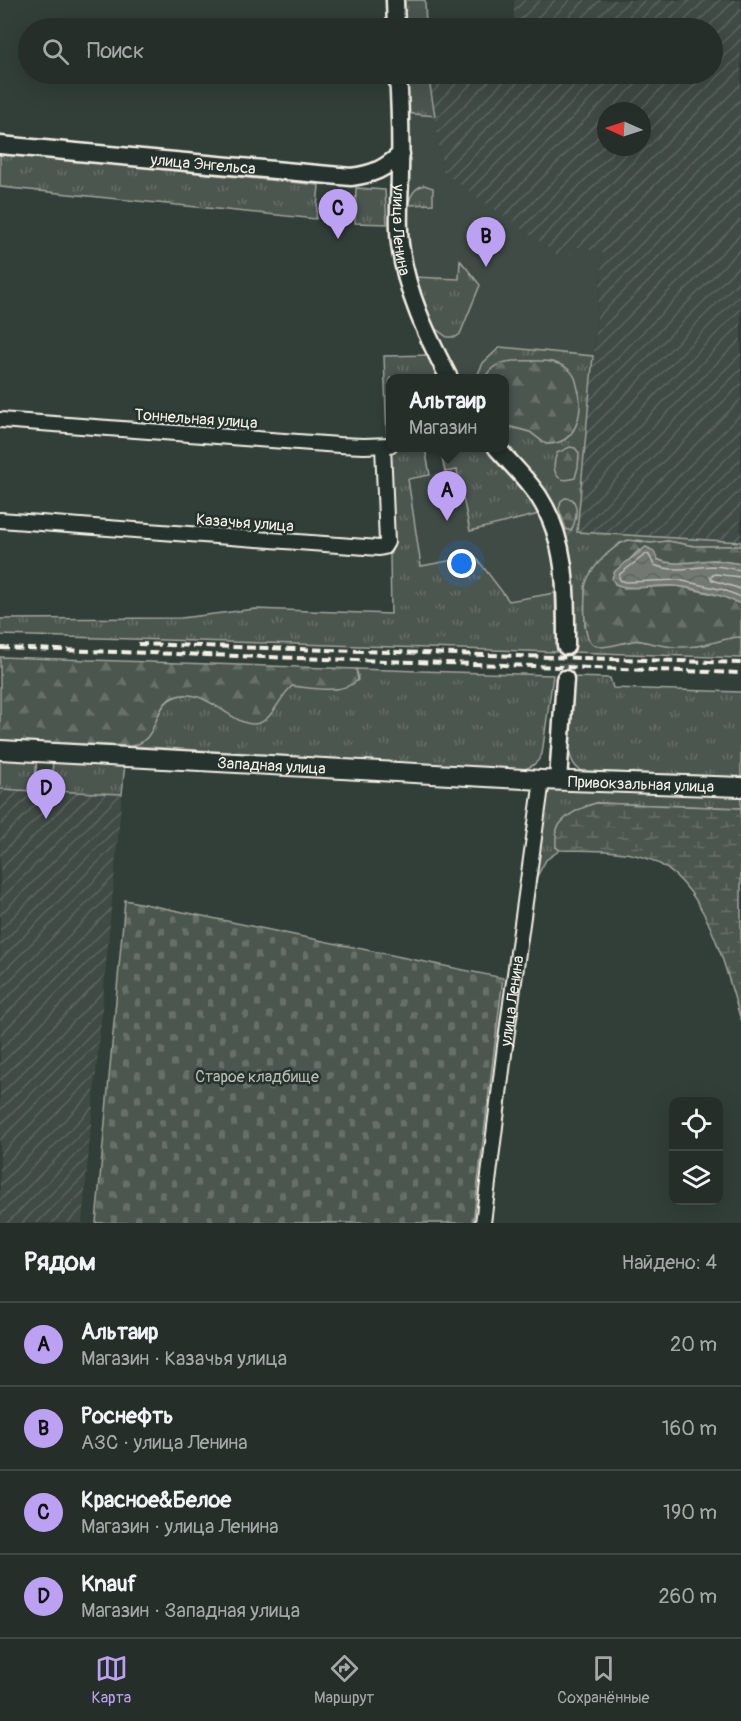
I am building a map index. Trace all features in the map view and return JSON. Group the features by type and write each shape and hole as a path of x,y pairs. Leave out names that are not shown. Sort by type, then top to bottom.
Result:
{"main road":[{"name":"Западная улица","path":"0,750 550,780"},
{"name":"Привокзальная улица","path":"550,780 741,786"}],"street":[{"path":"395,0 396,18"},
{"name":"улица Ленина","path":"399,84 401,154 399,225 404,264 408,284 417,307 447,374"},
{"name":"улица Энгельса","path":"0,145 351,177 364,176 383,169 401,154"},
{"name":"Тоннельная улица","path":"0,420 339,445 386,445"},
{"name":"Казачья улица","path":"0,520 379,548 384,547 387,542 386,452"},
{"path":"501,452 539,497 557,539 565,578 566,646"},
{"name":"улица Ленина","path":"483,1223 505,1046 565,679"}],"shaded area":[{"path":"514,0 741,0 741,542 577,533 603,253 574,246 571,254 562,258 443,172 430,84 723,84 723,18 514,18"},
{"path":"404,113 435,116 443,172 573,245 603,253 593,356 500,347 483,363 478,374 457,374 413,277 405,235"},
{"path":"457,470 470,531 539,514 548,539 555,593 509,601 475,556 421,566 408,478"},
{"path":"0,789 122,794 82,1223 0,1223"}],"green space":[{"path":"399,0 425,0 426,18 400,18"},
{"path":"403,84 430,84 435,116 404,113"},
{"path":"0,153 319,185 316,219 0,187"},
{"path":"424,185 433,188 433,204 408,205 413,192"},
{"path":"356,188 385,190 387,224 355,223"},
{"path":"460,260 480,285 460,334 456,337 447,337 433,327 413,277 459,279"},
{"path":"500,347 593,356 577,532 741,542 741,546 694,546 668,541 651,543 639,540 620,543 591,573 585,586 585,625 592,643 597,645 635,640 670,646 698,646 731,637 741,637 741,658 572,652 572,595 539,484 509,446 509,426 530,432 546,444 565,438 574,426 579,391 509,378 509,374 478,374 483,363"},
{"path":"431,355 440,374 386,374 386,413 384,356"},
{"path":"542,361 556,363 573,374 579,394 579,414 572,432 566,439 546,444 530,432 509,426 509,374 488,374 496,366 504,363"},
{"path":"570,447 575,448 579,453 575,478 568,480 558,477 554,464 557,453"},
{"path":"388,452 426,452 430,475 408,479 421,566 475,556 509,601 555,593 557,652 0,635 0,619 181,618 255,609 391,614 390,555 394,545"},
{"path":"441,452 493,452 535,504 539,514 470,531 457,470 445,472"},
{"path":"565,498 572,499 576,506 571,531 566,529 559,509 561,501"},
{"path":"628,540 651,543 668,541 694,546 741,546 741,564 715,560 666,563 639,550 630,559 624,588 677,586 722,596 741,604 741,637 686,647 665,646 639,640 601,647 592,644 585,626 586,583 600,560"},
{"path":"0,657 356,669 358,680 351,685 335,689 292,686 264,721 249,724 198,697 186,695 174,697 168,700 160,711 148,736 140,743 131,746 0,740"},
{"path":"356,669 553,675 542,754 534,765 521,770 131,746 149,734 164,705 175,697 193,695 223,707 273,712 284,693 292,686 337,689 358,676"},
{"path":"571,677 610,678 613,688 741,692 741,777 581,771 574,765 569,752"},
{"path":"0,757 37,759 34,791 0,789"},
{"path":"53,759 125,763 122,794 51,791"},
{"path":"553,788 741,794 741,808 596,803 586,806 556,847 560,850 546,860 534,882 545,797"},
{"path":"596,803 741,808 741,1020 719,949 709,925 697,902 682,882 665,867 633,854 560,850 556,847 556,831 561,823 575,812"},
{"name":"Старое кладбище","path":"125,900 503,978 473,1223 96,1223"}],"water":[{"path":"646,547 654,551 658,560 665,562 719,560 741,564 741,604 709,592 684,587 637,588 615,584 612,578 615,571"}],"tunnel":[{"path":"565,679 566,646"}],"railway":[{"path":"138,644 741,663"},
{"path":"0,648 741,673"}],"place":[{"name":"Красное&Белое","path":"338,239"},
{"name":"Роснефть","path":"486,267"},
{"name":"Альтаир","path":"447,521"},
{"name":"Knauf","path":"46,819"}]}
